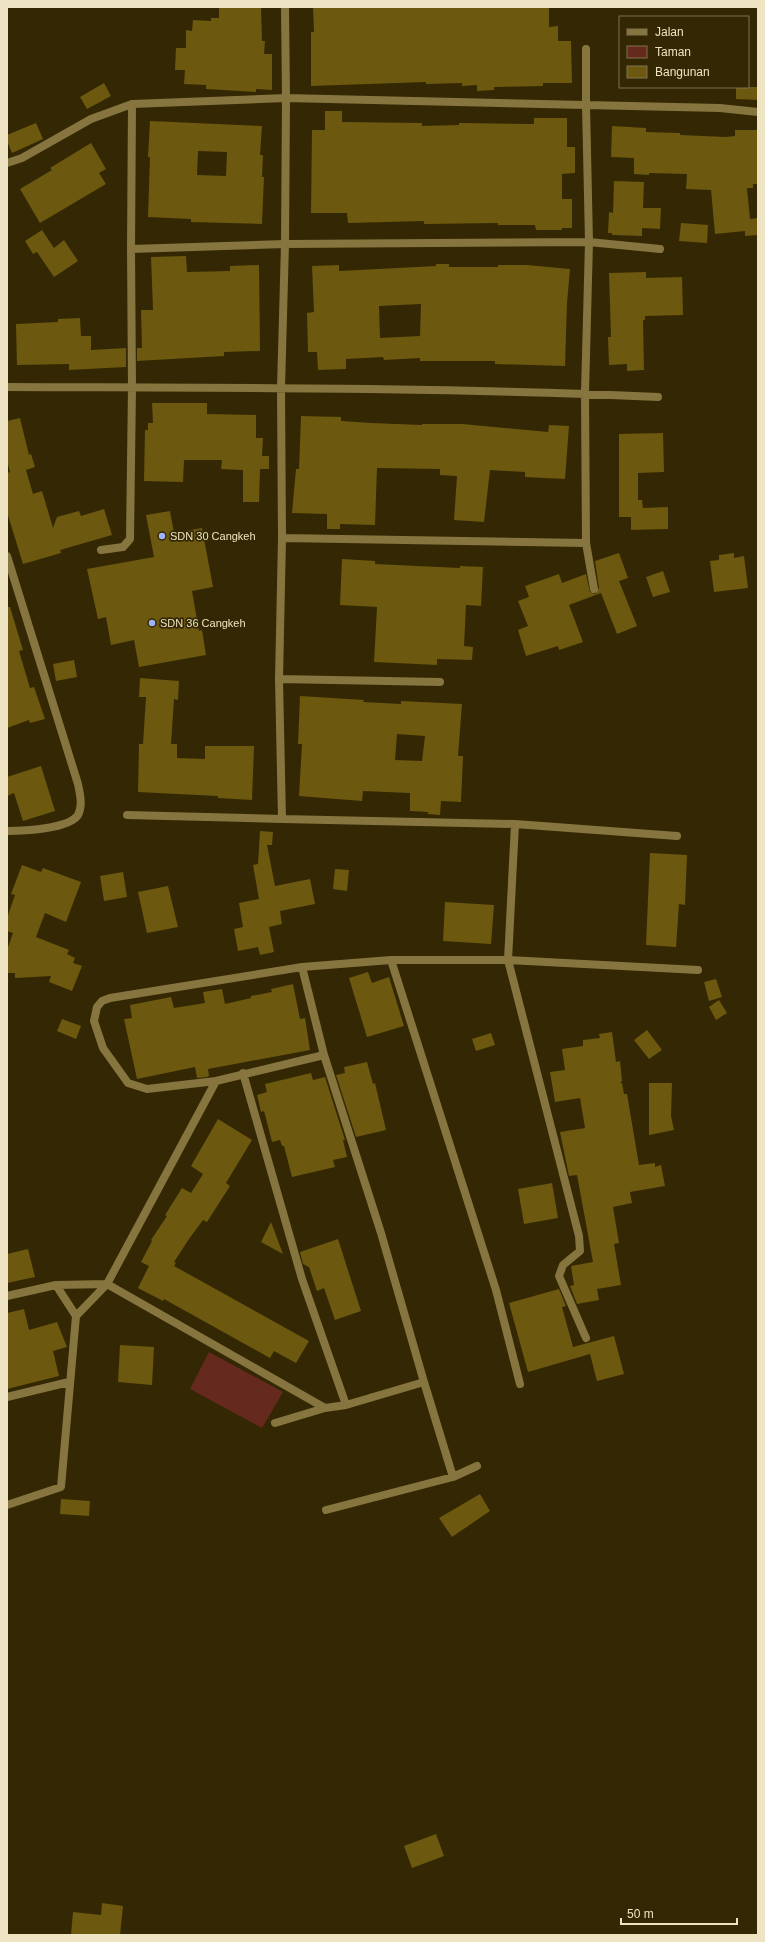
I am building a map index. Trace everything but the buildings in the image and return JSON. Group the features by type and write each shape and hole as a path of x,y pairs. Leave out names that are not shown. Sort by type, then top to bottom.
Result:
{"street":[{"path":"282,819 279,679 282,538 281,388 286,244 285,7"},
{"path":"586,49 589,242 585,393 586,543 594,589"},
{"path":"7,163 22,158 91,119 132,104 286,98 720,108 758,112"},
{"path":"101,550 123,547 130,539 132,387 132,104"},
{"path":"131,249 286,244 589,242 660,249"},
{"path":"7,387 281,388 585,393 658,397"},
{"path":"282,538 586,543"},
{"path":"7,556 78,784 81,806 78,815 68,823 32,830 7,831"},
{"path":"279,679 440,682"},
{"path":"127,815 515,824 677,836"},
{"path":"515,824 508,960 579,1236 580,1251 563,1265 559,1276 586,1338"},
{"path":"391,960 496,1290 520,1384"},
{"path":"324,1055 216,1080 147,1089 128,1083 103,1048 94,1021 97,1007 102,1002 110,998 302,967 391,960 508,960 698,970"},
{"path":"302,967 324,1055 381,1233 453,1477"},
{"path":"243,1073 302,1279 346,1405"},
{"path":"7,1505 61,1487 69,1382 76,1316 107,1284 216,1080"},
{"path":"7,1296 56,1285 107,1284 326,1408"},
{"path":"56,1285 76,1316"},
{"path":"7,1397 69,1382"},
{"path":"275,1423 326,1408 346,1405 424,1382"},
{"path":"326,1510 453,1477 477,1466"}],"green space":[{"path":"209,1352 283,1392 262,1428 190,1389"}],"place":[{"name":"SDN 30 Cangkeh","path":"162,536"},
{"name":"SDN 36 Cangkeh","path":"152,623"}]}
